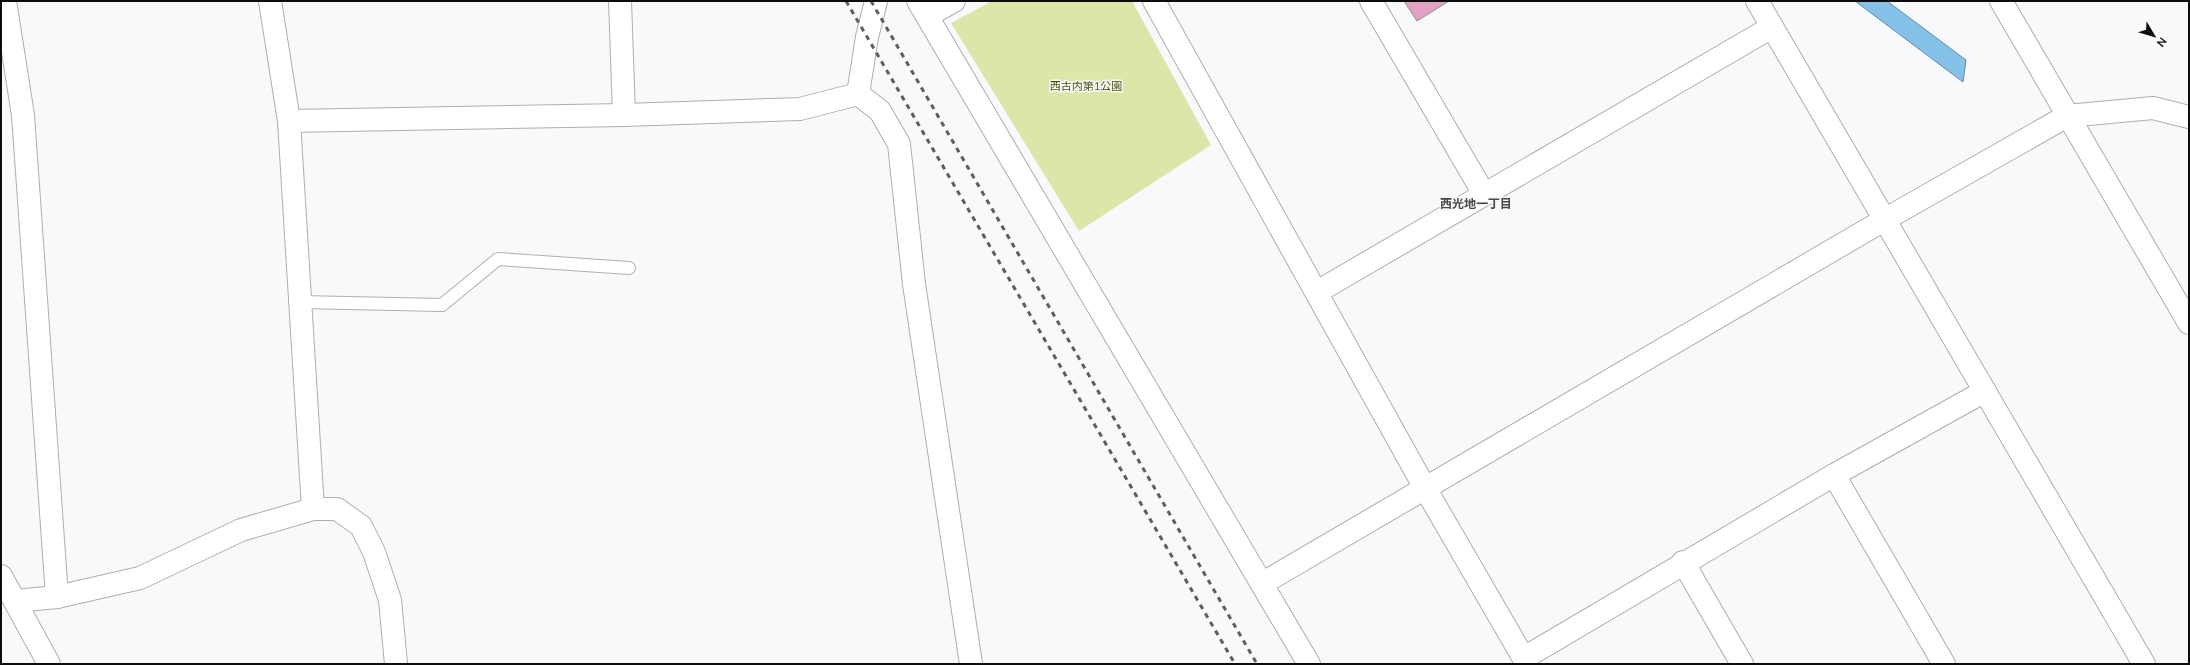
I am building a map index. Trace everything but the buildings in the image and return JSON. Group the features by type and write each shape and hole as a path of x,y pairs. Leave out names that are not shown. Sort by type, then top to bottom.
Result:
{"street":[{"path":"5,1 24,115 57,597"},
{"path":"270,1 289,121 313,509"},
{"path":"620,1 624,115"},
{"path":"858,94 867,37 876,1"},
{"path":"954,1 922,9 1263,583 1309,664"},
{"path":"1154,1 1425,488 1525,661 1683,562 1834,475 1985,391"},
{"path":"1371,1 1484,194"},
{"path":"1756,1 2144,664"},
{"path":"2001,1 2189,323"},
{"path":"1317,292 1772,28"},
{"path":"289,121 624,115 800,109 858,94"},
{"path":"858,94 880,111 899,144 914,284 971,664"},
{"path":"1263,583 1884,220 2067,116 2153,108 2189,117"},
{"path":"1834,475 1944,664"},
{"path":"15,601 57,597 140,578 241,530 313,509 337,509 361,526 374,552 390,600 396,664"},
{"path":"1683,562 1742,664"},
{"path":"1,576 49,664"}],"lane":[{"path":"300,302 442,305 498,259 629,268"}],"green space":[{"name":"西古内第1公園","path":"992,1 1132,1 1211,145 1079,231 951,23"}],"water":[{"path":"1855,1 1887,1 1966,60 1963,82"}],"railway":[{"path":"846,1 1235,664"},
{"path":"871,1 1257,664"}],"district":[{"name":"西光地一丁目","path":"1476,204"}]}
